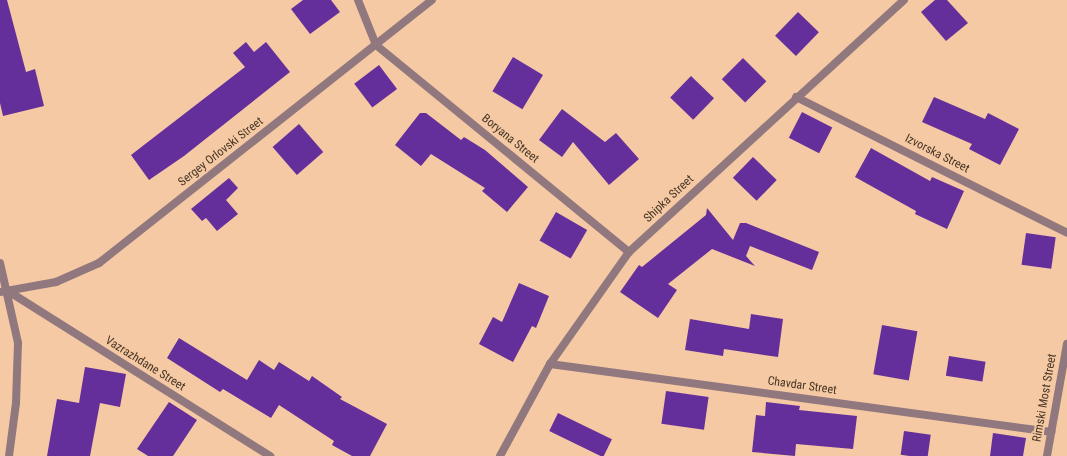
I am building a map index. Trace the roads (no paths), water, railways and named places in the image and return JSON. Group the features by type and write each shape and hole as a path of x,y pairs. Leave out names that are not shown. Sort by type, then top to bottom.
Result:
{"street":[{"path":"358,0 376,45"},
{"name":"Sergey Orlovski Street","path":"4,292 56,282 99,263 432,0"},
{"name":"Shipka Street","path":"500,456 550,364 629,252 796,97 904,0"},
{"name":"Boryana Street","path":"376,45 629,252"},
{"name":"Izvorska Street","path":"796,97 1067,233"},
{"path":"0,263 4,292 18,343 16,403 9,456"},
{"name":"Vazrazhdane Street","path":"4,292 270,456"},
{"name":"Rimski Most Street","path":"1047,456 1067,344"},
{"name":"Chavdar Street","path":"550,364 1051,432"}]}
